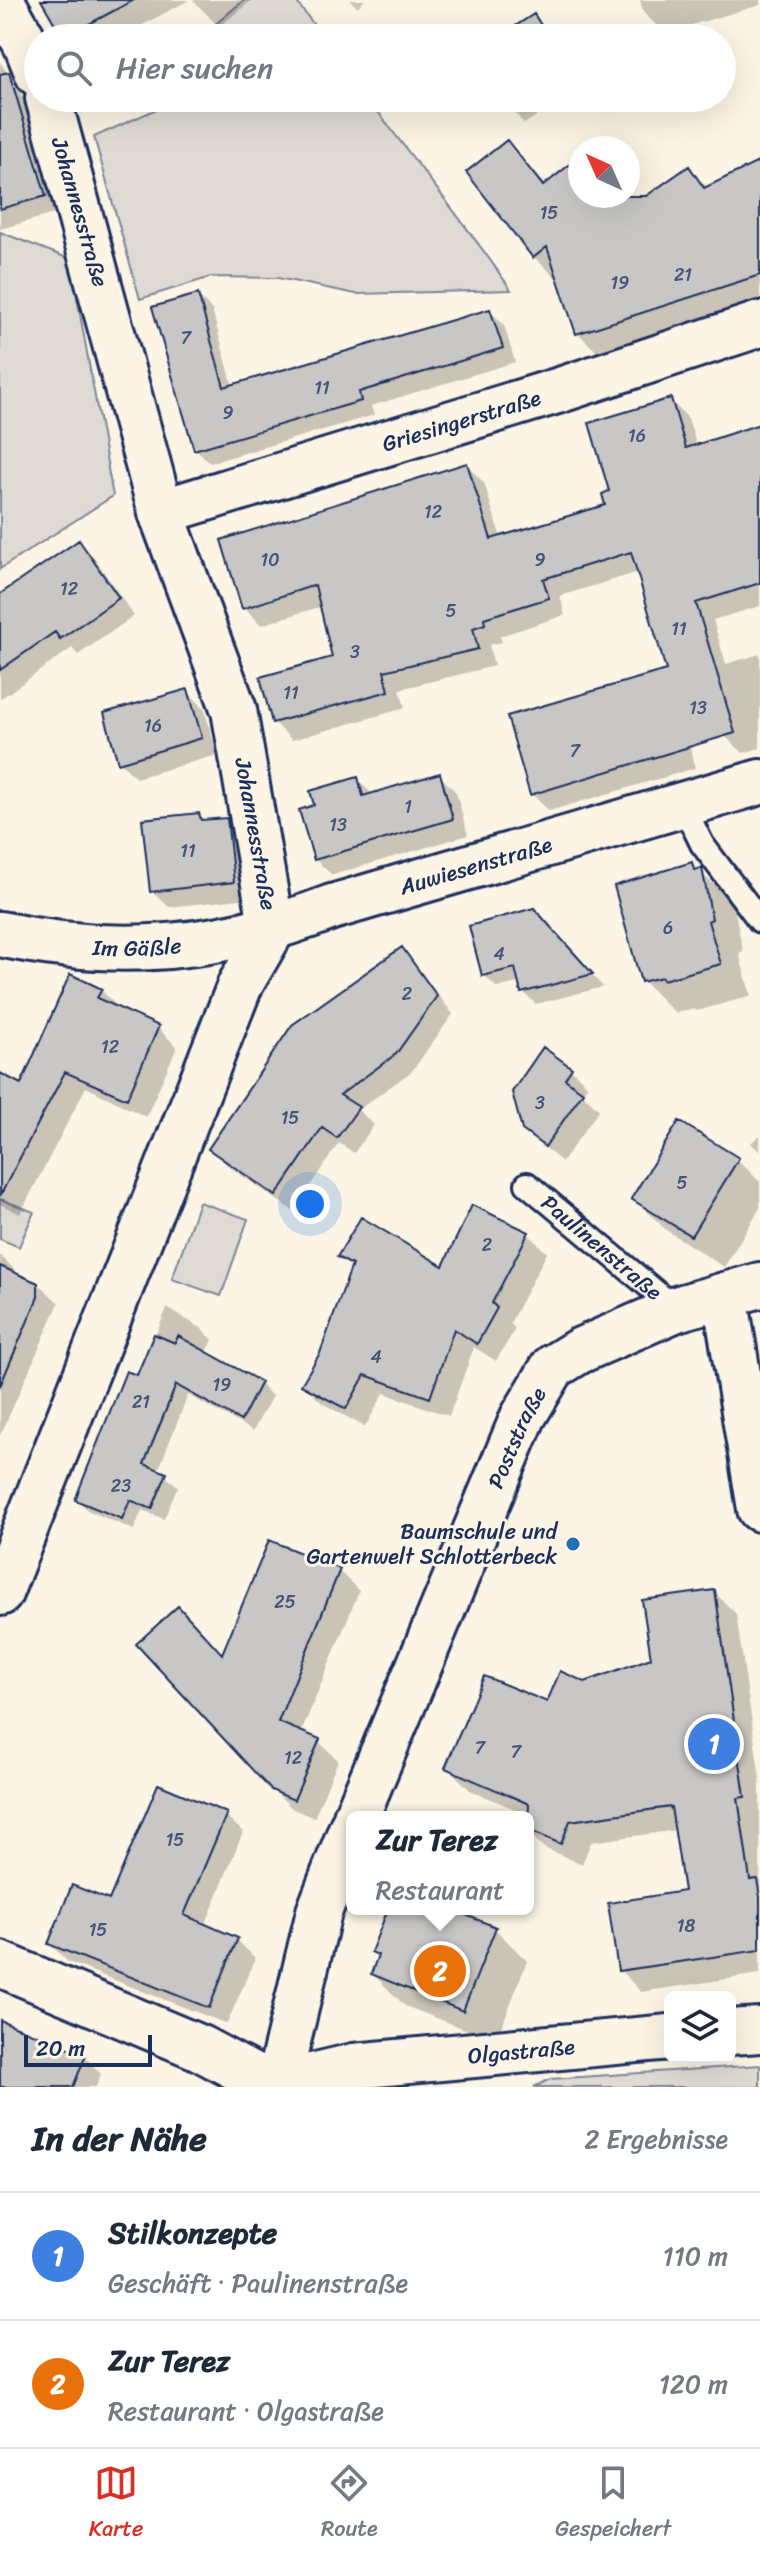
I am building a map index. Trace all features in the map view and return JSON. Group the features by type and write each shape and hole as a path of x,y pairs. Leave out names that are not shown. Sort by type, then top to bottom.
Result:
{"street":[{"path":"1,0 24,40"},
{"name":"Johannesstraße","path":"0,1593 240,985 272,930 234,710 161,512 52,112"},
{"name":"Griesingerstraße","path":"161,512 560,390 760,324"},
{"name":"Auwiesenstraße","path":"272,930 332,907 760,782"},
{"name":"Im Gäßle","path":"0,934 113,948 227,940 272,930"},
{"path":"742,1290 760,1509"},
{"name":"Poststraße","path":"359,1811 537,1390 553,1367 579,1351 676,1309 742,1290"},
{"path":"0,1964 192,2044 277,2087 319,1912 346,1842"},
{"path":"736,2032 760,2030"},
{"name":"Olgastraße","path":"277,2087 329,2070 392,2076 664,2038"}],"lane":[{"path":"683,805 710,857 760,921"},
{"name":"Paulinenstraße","path":"527,1184 676,1309"}],"shaded area":[{"path":"244,0 295,0 313,24 216,24"},
{"path":"150,112 379,112 511,290 356,294 278,278 211,277 140,299 94,137"},
{"path":"0,232 70,259 113,496 0,569"},
{"path":"0,1199 34,1212 19,1247 0,1239"},
{"path":"199,1202 248,1219 221,1296 172,1279"},
{"path":"760,2065 760,2087 534,2087 550,2079"}],"building":[{"path":"41,0 134,0 89,24 55,24"},
{"path":"534,14 540,24 519,24"},
{"path":"9,72 46,196 0,209 0,74"},
{"path":"507,140 543,186 568,166 568,208 640,208 640,196 646,196 689,166 704,188 760,161 760,275 576,334 547,247 533,258 466,172"},
{"path":"198,294 224,387 490,309 503,348 359,392 361,401 194,450 152,307"},
{"path":"671,398 686,448 760,424 760,583 696,603 735,733 530,795 507,716 666,670 631,552 543,579 549,598 484,618 485,624 473,628 478,649 384,671 389,691 272,723 260,677 332,657 315,585 242,609 221,540 467,463 491,539 605,505 602,494 609,491 589,423"},
{"path":"79,540 119,598 60,639 55,632 0,670 0,594"},
{"path":"188,689 202,738 118,763 104,713"},
{"path":"440,773 453,819 314,860 299,810 314,805 310,791 358,777 363,796"},
{"path":"199,813 201,820 227,818 234,882 150,892 142,819"},
{"path":"692,862 694,870 702,868 712,919 708,921 721,964 663,980 662,977 641,982 614,886"},
{"path":"534,908 593,974 521,993 515,968 482,976 469,926"},
{"path":"402,947 437,996 396,1054 340,1095 359,1107 337,1138 322,1128 276,1196 208,1149 292,1025"},
{"path":"70,974 102,989 97,998 159,1026 127,1099 65,1072 0,1196 0,1073 21,1084"},
{"path":"543,1047 572,1068 565,1079 583,1092 545,1147 522,1130 512,1092"},
{"path":"679,1121 739,1158 691,1236 631,1199"},
{"path":"472,1205 529,1232 492,1303 497,1308 477,1344 454,1329 430,1398 365,1375 346,1409 301,1385 320,1353 352,1265 337,1257 361,1217 443,1266"},
{"path":"0,1266 38,1283 38,1297 0,1386"},
{"path":"154,1334 175,1343 178,1336 261,1382 241,1421 176,1385 144,1464 167,1473 152,1509 130,1500 122,1519 75,1500 126,1371 137,1375"},
{"path":"269,1540 340,1569 278,1722 320,1739 294,1800 271,1790 136,1644 178,1606 222,1654"},
{"path":"715,1590 745,1797 738,1798 750,1880 757,1879 760,1897 760,1950 618,1971 608,1903 684,1891 671,1807 570,1821 561,1844 534,1833 534,1811 529,1811 529,1804 445,1768 484,1676 547,1702 560,1671 585,1682 651,1658 642,1600"},
{"path":"158,1784 227,1813 184,1915 238,1938 209,2008 48,1944 72,1885 109,1900"},
{"path":"386,1915 466,1915 496,1927 463,2011 371,1974 378,1955 371,1952"},
{"path":"0,2020 86,2055 73,2087 0,2087"}],"place":[{"name":"Baumschule und Gartenwelt Schlotterbeck","path":"573,1544"},
{"name":"Stilkonzepte","path":"714,1744"},
{"name":"Zur Terez","path":"440,1971"}]}
